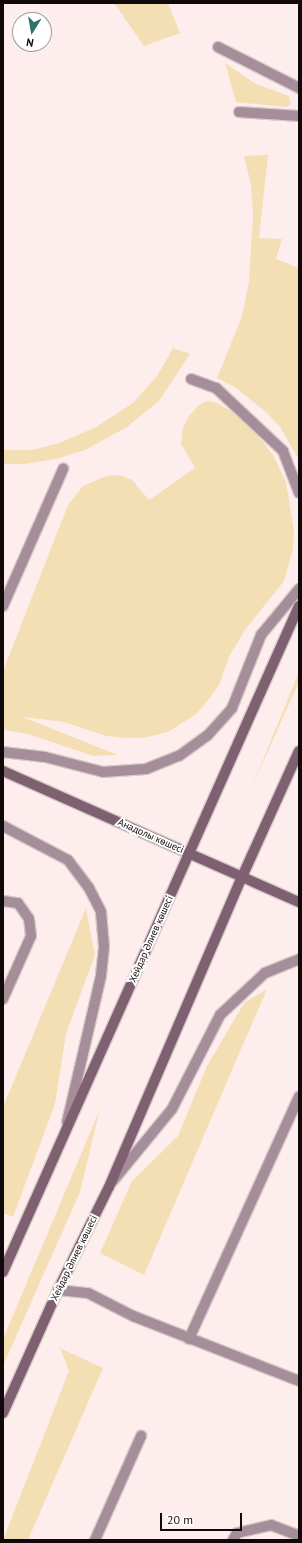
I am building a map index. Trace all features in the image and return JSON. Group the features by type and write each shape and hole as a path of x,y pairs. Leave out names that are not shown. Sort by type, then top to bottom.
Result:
{"street":[{"path":"218,48 299,88"},
{"path":"239,112 299,116"},
{"path":"192,379 216,388 283,452 299,493"},
{"path":"3,606 63,469"},
{"path":"3,752 46,757 103,772 146,769 179,756 208,735 232,708 261,635 299,588"},
{"name":"Хейдар Әлиев көшесі","path":"4,1266 299,606"},
{"name":"Хейдар Әлиев көшесі","path":"3,1413 58,1290 109,1187 242,877 299,751"},
{"name":"Анадолы көшесі","path":"3,771 299,902"},
{"path":"3,826 68,860 90,888 101,912 104,947 101,976 65,1128"},
{"path":"3,901 18,904 29,919 31,936 3,999"},
{"path":"109,1187 172,1109 220,1014 265,973 299,959"},
{"path":"189,1339 299,1097"},
{"path":"58,1290 88,1293 133,1316 299,1381"},
{"path":"95,1540 141,1436"},
{"path":"232,1540 237,1533 271,1525 299,1536"}],"shaded area":[{"path":"114,3 168,3 180,33 144,46"},
{"path":"225,63 256,84 289,96 291,104 287,107 236,102"},
{"path":"268,155 259,238 282,239 276,259 299,268 299,460 280,427 267,413 236,388 217,378 242,316 249,281 253,216 251,185 244,156"},
{"path":"173,348 190,354 159,401 127,427 85,450 56,459 25,464 3,464 3,450 32,450 59,443 96,427 133,403 157,376"},
{"path":"206,401 215,402 236,414 255,432 273,455 286,482 294,530 293,549 284,581 245,630 230,655 219,685 206,703 195,715 168,732 143,738 125,738 106,736 64,722 23,717 118,755 93,756 28,734 3,730 3,671 68,505 83,486 106,476 120,475 132,480 149,500 195,468 181,444 183,428 189,416 199,405"},
{"path":"299,672 299,682 251,789"},
{"path":"86,908 95,955 66,1034 55,1104 13,1217 3,1213 3,1107"},
{"path":"267,989 144,1275 100,1253 132,1181 178,1136 207,1066 244,1003"},
{"path":"100,1109 80,1192 3,1366 3,1339"},
{"path":"60,1348 103,1368 28,1540 3,1540 69,1371"}]}
